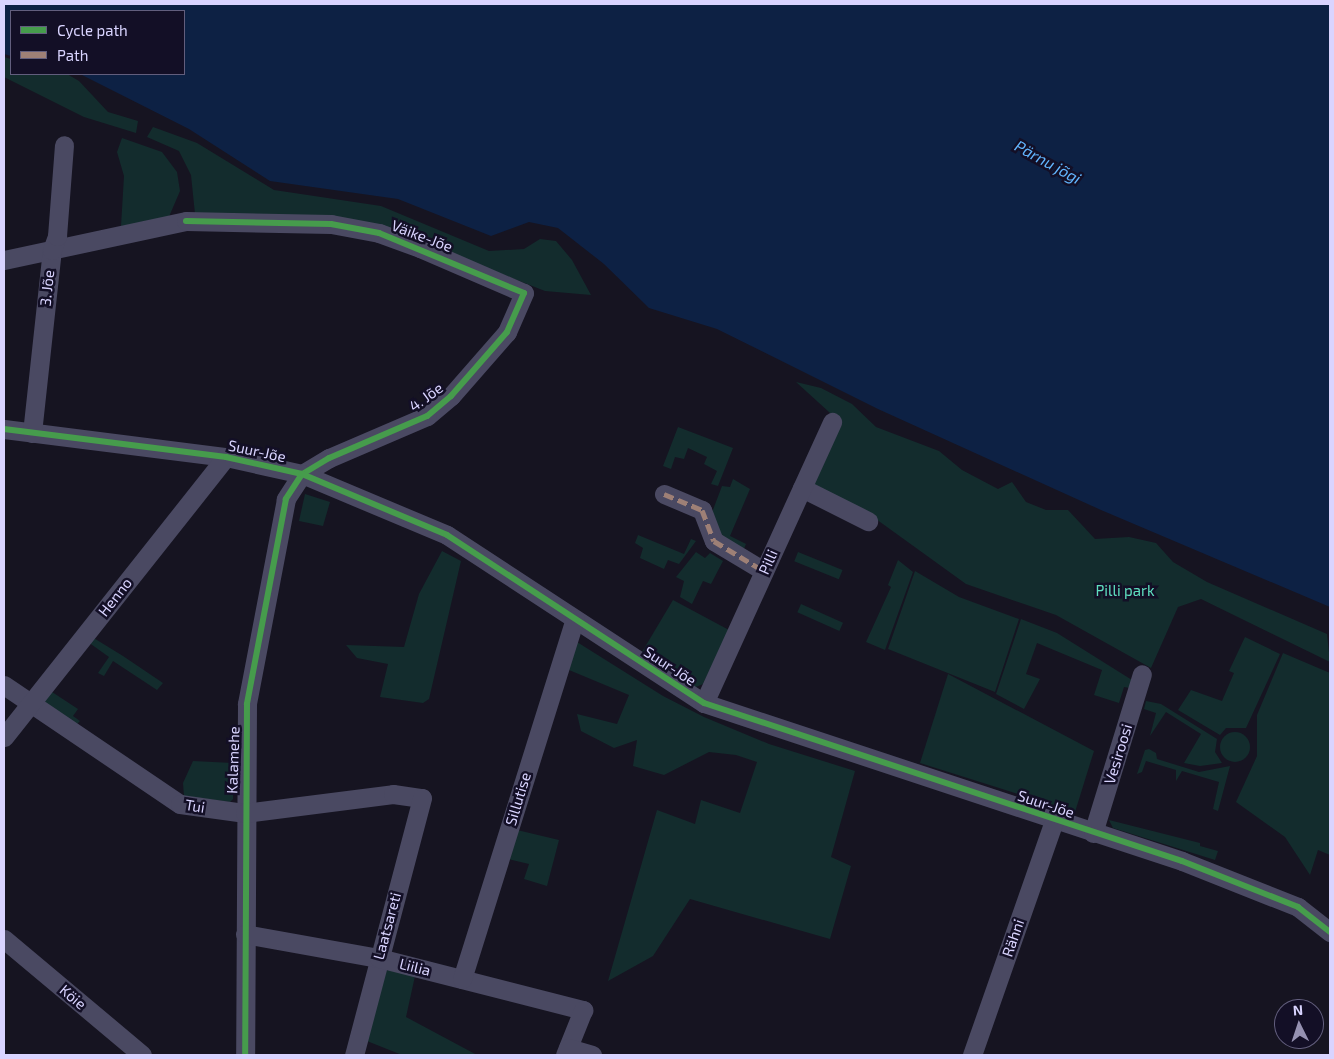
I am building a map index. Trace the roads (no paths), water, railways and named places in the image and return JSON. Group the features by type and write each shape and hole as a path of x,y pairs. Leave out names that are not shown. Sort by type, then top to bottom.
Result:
{"street":[{"name":"3. Jõe","path":"32,433 52,250 57,236 64,145"},
{"name":"Väike-Jõe","path":"4,260 186,221 331,224 378,233 420,248 524,293"},
{"name":"4. Jõe","path":"302,474 329,458 427,416 451,396 507,332 524,293"},
{"name":"Pilli","path":"704,703 832,422"},
{"name":"Suur-Jõe","path":"4,429 226,457 302,474 447,535 704,703 1054,821 1182,861 1298,907 1330,932"},
{"name":"Henno","path":"4,737 226,457"},
{"name":"Kalamehe","path":"244,1055 244,813 247,704 286,499 302,474"},
{"path":"802,488 868,522"},
{"path":"664,494 702,510 714,541 764,571"},
{"name":"Sillutise","path":"462,979 575,619"},
{"name":"Vesiroosi","path":"1093,833 1142,674"},
{"name":"Tui","path":"4,684 30,704 180,804 244,813 393,794 422,798"},
{"name":"Laatsareti","path":"354,1055 422,798"},
{"name":"Rähni","path":"972,1055 1054,821"},
{"name":"Liilia","path":"245,934 379,958 583,1010 567,1052"},
{"name":"Köie","path":"4,939 142,1055"},
{"path":"567,1052 592,1055"}],"water":[{"name":"Pärnu jõgi","path":"4,4 1330,4 1330,607 1101,510 878,409 717,329 649,308 604,264 558,228 529,222 491,236 398,199 270,181 189,129 82,75 185,75 185,10 10,10 10,56 4,54"}],"park label":[{"name":"Pilli park","path":"1125,591"}]}
